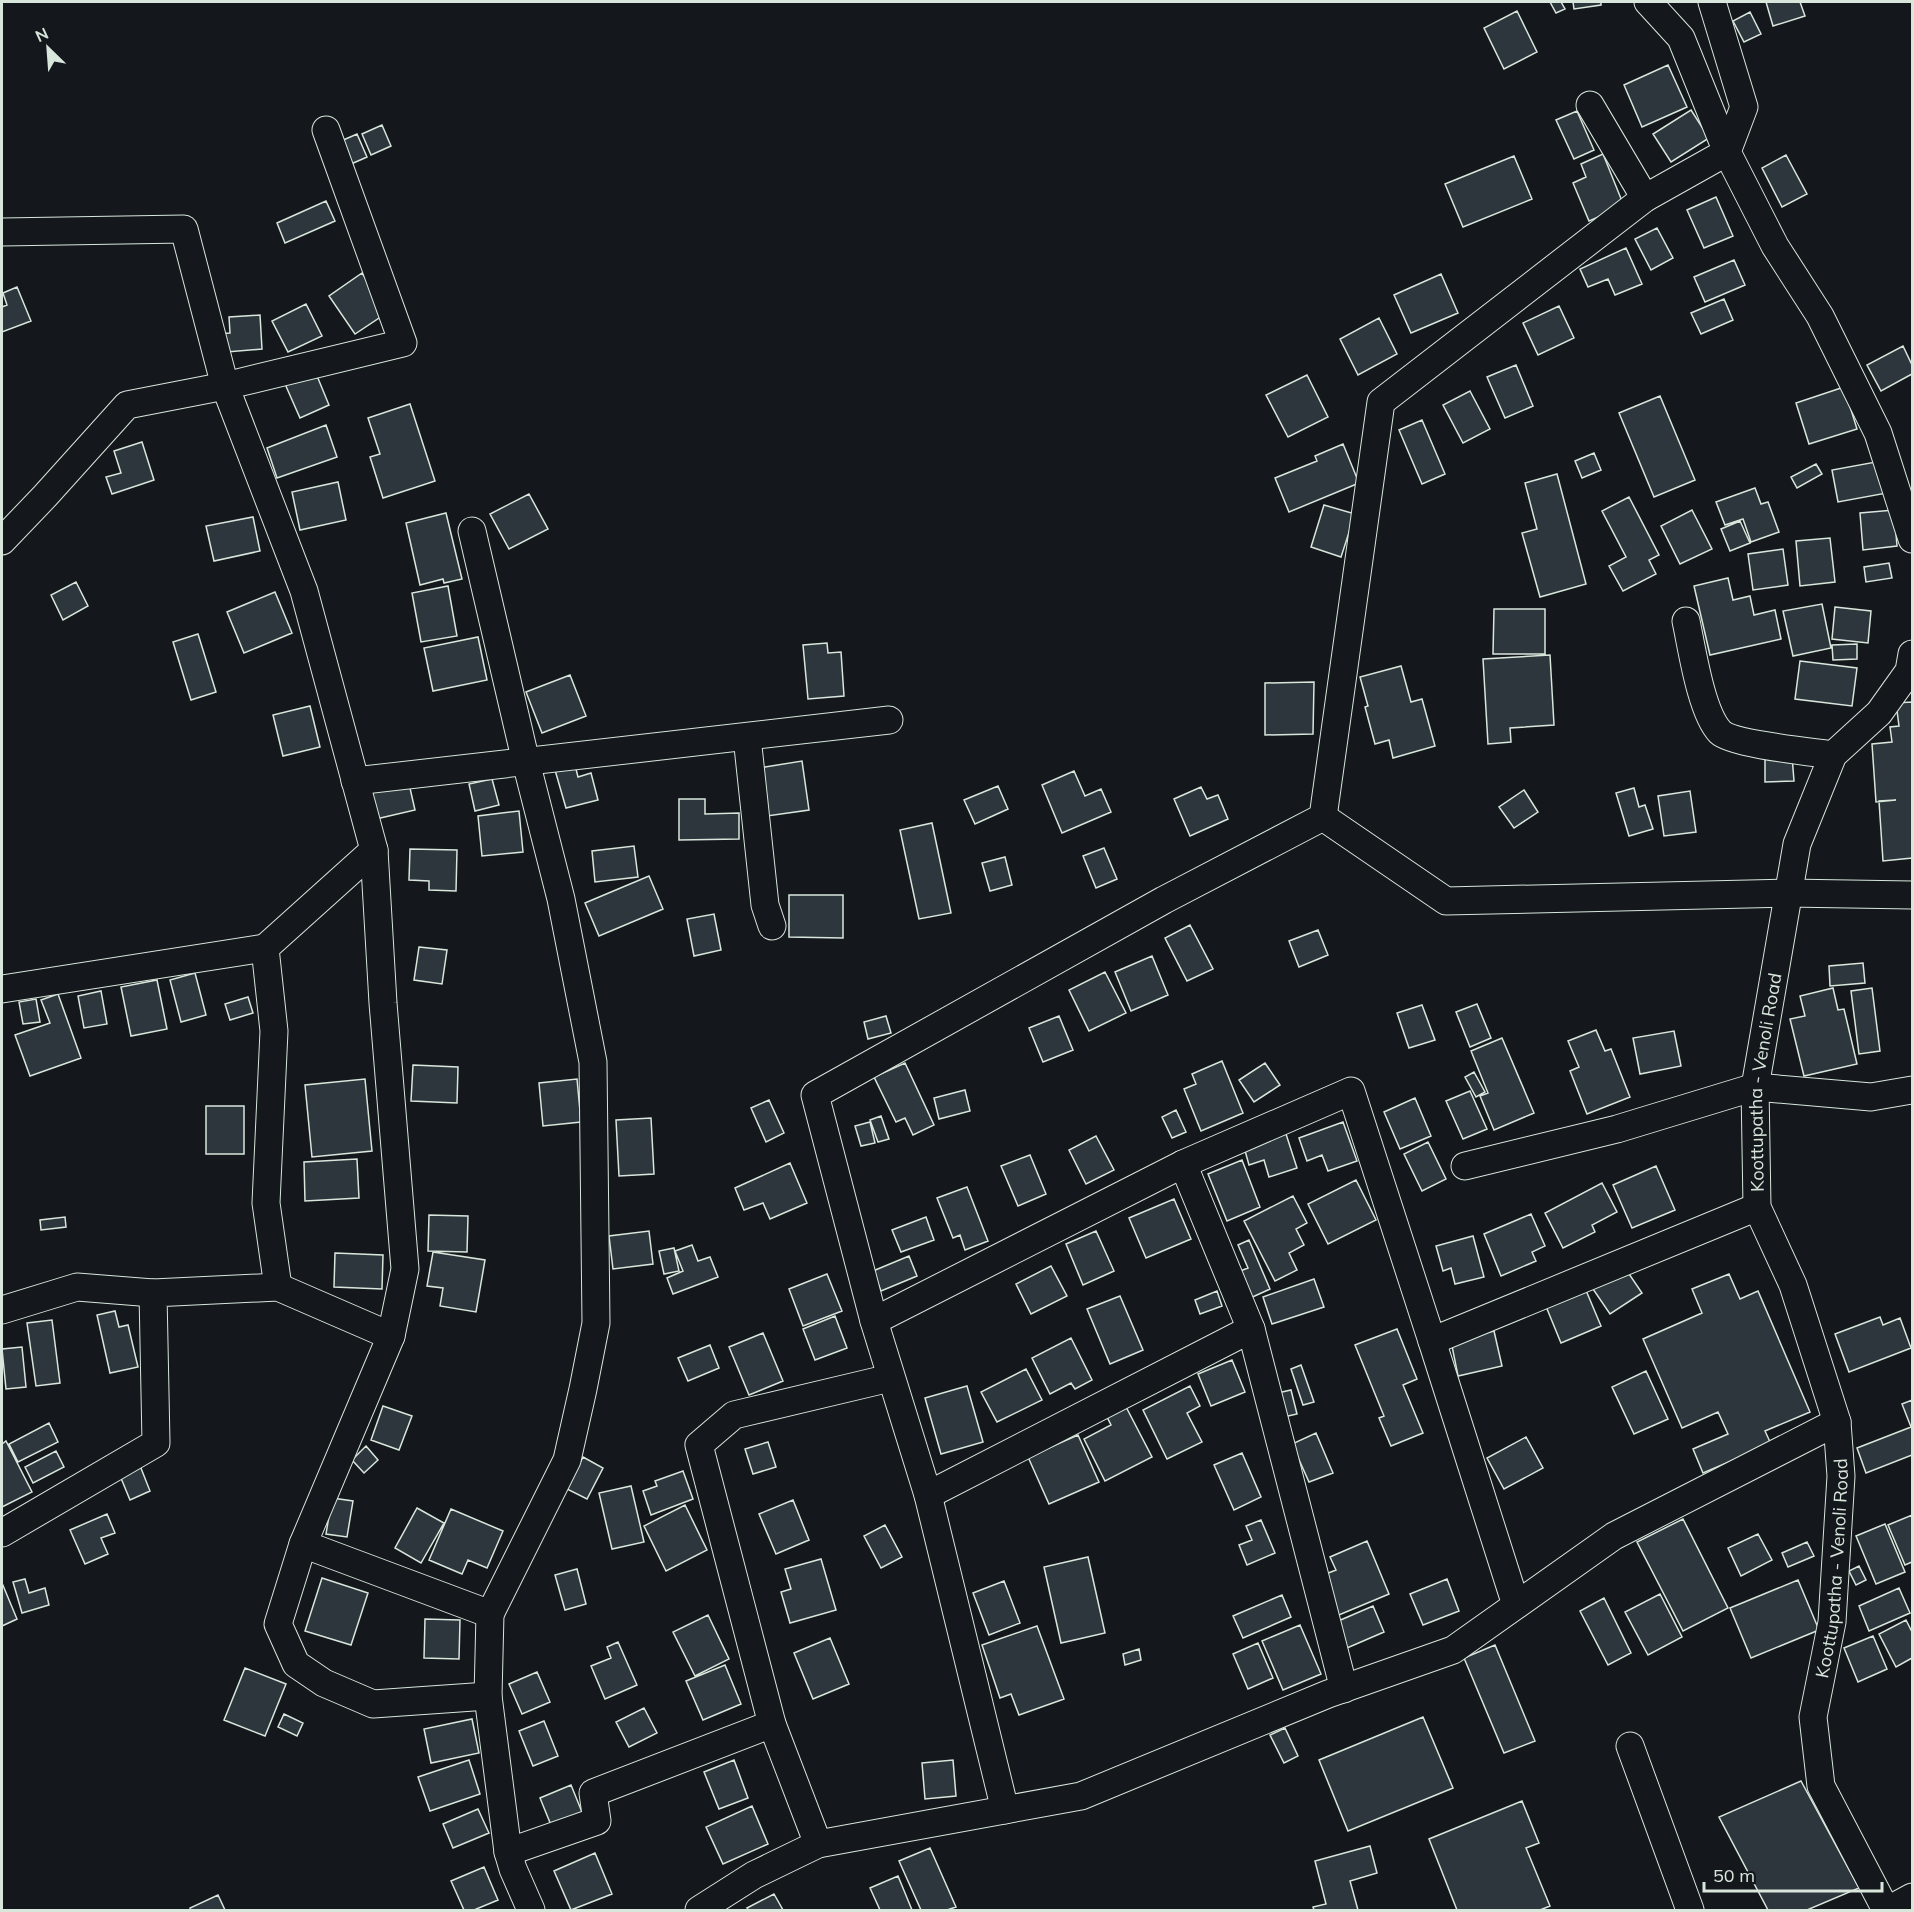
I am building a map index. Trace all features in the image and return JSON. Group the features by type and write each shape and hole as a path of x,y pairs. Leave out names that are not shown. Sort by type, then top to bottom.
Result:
{"street":[{"path":"1648,2 1681,38 1727,152 1775,246 1820,316 1878,433 1912,539"},
{"path":"1323,817 1381,402 1646,198 1727,152 1744,107 1712,2"},
{"path":"1590,105 1646,198"},
{"path":"2,541 127,405 225,386 402,343 326,130"},
{"path":"2,232 184,230 225,386 304,591 374,850 383,1003 405,1269 391,1336 303,1544 278,1624 296,1664 324,1683 373,1704 488,1696"},
{"path":"472,531 526,762 561,899 593,1062 596,1323 567,1460 490,1614 488,1696 508,1852 531,1911"},
{"path":"1686,621 1706,708 1720,732 1737,740 1833,755"},
{"name":"Koottupatha - Venoli Road","path":"1887,1911 1821,1786 1813,1717 1832,1622 1840,1476 1837,1422 1793,1285 1757,1207 1755,1087 1797,844 1833,755 1880,713 1909,671 1912,654"},
{"path":"356,781 889,720"},
{"path":"747,737 765,904 772,926"},
{"path":"1323,817 1446,901 1787,893 1912,895"},
{"path":"1005,1810 928,1495 890,1378 815,1095 1164,900 1323,817"},
{"path":"2,989 265,948 374,850"},
{"path":"265,948 274,1031 266,1203 278,1287"},
{"path":"1465,1166 1617,1129 1755,1087 1871,1097 1912,1090"},
{"path":"874,1321 1184,1164 1351,1091 1516,1605"},
{"path":"1184,1164 1251,1329 1344,1689"},
{"path":"1432,1341 1757,1207"},
{"path":"2,1310 77,1287 153,1293 278,1287 391,1336"},
{"path":"2,1533 156,1443 153,1293"},
{"path":"928,1495 1251,1329"},
{"path":"818,1844 772,1724 699,1445 734,1415 890,1378"},
{"path":"699,1911 754,1875 818,1844 1081,1796 1344,1689 1453,1650 1614,1536 1837,1422"},
{"path":"303,1544 490,1614"},
{"path":"508,1852 597,1821 593,1793 772,1724"},
{"path":"1630,1746 1690,1911"},
{"path":"1887,1911 1912,1897"}],"building":[{"path":"1550,2 1561,2 1565,9 1556,13"},
{"path":"1573,2 1601,2 1601,5 1574,9"},
{"path":"1766,2 1800,2 1805,16 1773,26"},
{"path":"1517,11 1537,52 1504,69 1484,28"},
{"path":"1750,12 1761,34 1744,42 1733,21"},
{"path":"1668,65 1687,107 1642,127 1624,85"},
{"path":"1691,110 1709,138 1671,162 1653,134"},
{"path":"1577,111 1594,150 1574,159 1556,120"},
{"path":"382,125 391,146 371,155 362,134"},
{"path":"357,134 367,157 342,168 332,145"},
{"path":"1603,154 1624,206 1589,221 1573,183 1586,177 1581,164"},
{"path":"1786,155 1807,194 1782,207 1762,168"},
{"path":"1514,156 1532,199 1463,227 1445,184"},
{"path":"1716,197 1733,236 1704,248 1687,210"},
{"path":"326,201 335,221 285,243 277,223"},
{"path":"1657,228 1673,258 1651,270 1635,239"},
{"path":"1626,248 1642,284 1615,295 1608,279 1588,287 1580,269"},
{"path":"1734,260 1745,285 1705,302 1694,277"},
{"path":"362,273 388,312 355,334 329,296"},
{"path":"1441,274 1458,313 1411,333 1394,295"},
{"path":"17,287 31,321 2,332 2,307 7,305 3,293"},
{"path":"1724,299 1733,320 1701,334 1691,313"},
{"path":"306,304 322,336 288,352 272,321"},
{"path":"1559,306 1574,338 1538,355 1523,323"},
{"path":"260,315 262,349 215,353 213,334 230,333 229,317"},
{"path":"1379,318 1397,354 1358,375 1340,339"},
{"path":"1903,346 1912,365 1912,374 1881,391 1867,365"},
{"path":"1516,365 1533,406 1505,418 1487,377"},
{"path":"315,371 329,405 300,418 285,384"},
{"path":"1307,375 1328,417 1288,437 1266,395"},
{"path":"1844,387 1857,429 1809,444 1796,403"},
{"path":"1470,391 1490,429 1463,443 1443,405"},
{"path":"1660,396 1695,480 1654,497 1619,413"},
{"path":"410,404 435,481 383,498 370,457 380,454 368,418"},
{"path":"1422,420 1445,474 1422,484 1399,430"},
{"path":"326,425 337,457 277,478 267,448"},
{"path":"142,442 154,480 112,494 106,477 121,473 114,451"},
{"path":"1343,444 1359,483 1289,512 1275,478 1317,461 1315,456"},
{"path":"1594,453 1601,470 1582,478 1575,461"},
{"path":"1881,461 1887,493 1838,502 1832,470"},
{"path":"1816,464 1822,474 1797,488 1791,477"},
{"path":"1557,474 1586,584 1540,597 1522,533 1537,529 1525,483"},
{"path":"338,482 346,520 300,530 292,492"},
{"path":"1755,488 1761,504 1768,502 1779,532 1751,542 1743,519 1725,525 1716,502"},
{"path":"529,494 548,529 509,549 490,514"},
{"path":"1629,497 1659,555 1649,560 1656,574 1623,591 1609,566 1626,557 1602,511"},
{"path":"1324,505 1355,514 1341,557 1311,547"},
{"path":"1692,510 1712,549 1680,564 1661,526"},
{"path":"1894,510 1897,546 1863,550 1860,513"},
{"path":"446,513 462,579 444,583 443,579 420,585 406,523"},
{"path":"253,517 260,551 214,561 206,526"},
{"path":"1740,521 1750,543 1730,551 1721,529"},
{"path":"1830,538 1835,582 1800,586 1796,541"},
{"path":"1783,549 1788,585 1753,590 1748,554"},
{"path":"1889,563 1892,578 1866,582 1864,567"},
{"path":"1728,578 1733,600 1750,596 1754,615 1775,610 1781,639 1710,655 1694,586"},
{"path":"76,582 88,606 63,620 51,595"},
{"path":"448,586 457,636 421,642 412,593"},
{"path":"275,592 292,633 244,653 227,612"},
{"path":"1822,604 1831,648 1793,656 1783,611"},
{"path":"1835,607 1871,611 1868,643 1832,639"},
{"path":"1494,609 1545,609 1545,654 1493,654"},
{"path":"198,634 216,692 191,700 173,642"},
{"path":"478,637 487,680 433,691 424,648"},
{"path":"827,643 828,653 841,652 844,696 808,699 803,645"},
{"path":"1857,644 1857,659 1833,660 1832,645"},
{"path":"1550,655 1554,725 1510,728 1511,742 1488,744 1483,659"},
{"path":"1800,661 1857,668 1852,706 1795,699"},
{"path":"1401,666 1411,702 1422,699 1435,746 1393,758 1389,740 1375,744 1360,677"},
{"path":"570,675 586,716 542,733 526,692"},
{"path":"1314,682 1313,734 1265,735 1265,683"},
{"path":"1912,702 1912,858 1883,861 1879,802 1876,802 1872,744 1892,742 1890,727 1899,726 1896,703"},
{"path":"310,706 320,747 283,756 273,715"},
{"path":"1792,756 1794,781 1765,782 1765,757"},
{"path":"802,761 809,810 767,816 759,768"},
{"path":"575,765 578,777 591,773 598,800 566,808 555,770"},
{"path":"1074,771 1085,796 1101,789 1111,812 1062,833 1042,785"},
{"path":"407,775 415,810 363,822 356,787"},
{"path":"492,779 499,805 475,811 469,784"},
{"path":"998,786 1008,809 975,824 964,800"},
{"path":"1201,787 1207,799 1218,795 1228,819 1190,836 1174,799"},
{"path":"1634,788 1639,807 1645,805 1653,829 1629,836 1616,793"},
{"path":"1524,790 1538,812 1514,828 1499,807"},
{"path":"1690,791 1696,832 1664,836 1658,796"},
{"path":"679,799 705,799 705,814 739,813 739,839 679,840"},
{"path":"519,811 523,852 482,856 478,816"},
{"path":"932,823 951,913 919,919 900,830"},
{"path":"634,846 638,877 595,882 592,851"},
{"path":"1104,848 1117,879 1096,888 1083,856"},
{"path":"410,849 457,850 456,891 429,890 429,881 409,880"},
{"path":"1005,857 1012,885 990,891 982,863"},
{"path":"649,876 663,909 599,936 585,903"},
{"path":"789,895 843,895 843,938 789,937"},
{"path":"714,914 721,950 694,956 687,919"},
{"path":"1190,925 1213,969 1187,981 1165,938"},
{"path":"1318,930 1328,955 1299,967 1289,941"},
{"path":"419,947 447,950 442,984 414,980"},
{"path":"1152,956 1168,995 1131,1011 1115,972"},
{"path":"1863,963 1865,983 1830,986 1829,966"},
{"path":"1105,972 1126,1013 1089,1031 1069,990"},
{"path":"195,973 206,1015 181,1022 170,980"},
{"path":"157,980 167,1029 131,1036 121,987"},
{"path":"1833,988 1838,1010 1844,1009 1857,1064 1804,1076 1790,1019 1805,1016 1800,996"},
{"path":"1872,988 1880,1051 1859,1054 1851,991"},
{"path":"101,991 107,1024 84,1028 78,996"},
{"path":"58,994 81,1058 30,1076 15,1035 50,1023 41,1000"},
{"path":"248,997 253,1013 230,1020 225,1004"},
{"path":"36,999 40,1022 23,1024 19,1002"},
{"path":"1477,1004 1491,1038 1470,1047 1456,1012"},
{"path":"1422,1005 1435,1040 1409,1048 1397,1013"},
{"path":"886,1016 891,1033 868,1039 864,1022"},
{"path":"1059,1016 1073,1050 1043,1062 1029,1028"},
{"path":"1596,1030 1605,1051 1611,1049 1630,1097 1587,1114 1570,1071 1579,1067 1568,1041"},
{"path":"1674,1031 1681,1066 1640,1074 1633,1038"},
{"path":"1502,1038 1534,1113 1494,1130 1480,1096 1488,1093 1471,1051"},
{"path":"1222,1061 1243,1113 1201,1131 1184,1089 1196,1084 1192,1074"},
{"path":"905,1063 934,1125 913,1135 905,1118 896,1122 874,1077"},
{"path":"1265,1063 1280,1085 1254,1102 1239,1080"},
{"path":"413,1065 458,1067 457,1103 411,1101"},
{"path":"1474,1072 1485,1092 1476,1097 1465,1077"},
{"path":"365,1079 372,1151 312,1157 305,1085"},
{"path":"577,1079 581,1122 543,1126 539,1083"},
{"path":"965,1090 970,1111 939,1119 934,1098"},
{"path":"1470,1091 1487,1129 1463,1139 1446,1101"},
{"path":"1415,1098 1431,1136 1400,1149 1384,1112"},
{"path":"769,1100 784,1133 766,1142 751,1108"},
{"path":"206,1106 244,1106 244,1154 206,1154"},
{"path":"1176,1110 1186,1132 1172,1138 1162,1117"},
{"path":"881,1116 889,1139 878,1142 870,1120"},
{"path":"651,1118 654,1174 619,1176 616,1120"},
{"path":"870,1122 875,1143 861,1146 855,1126"},
{"path":"1343,1122 1357,1161 1328,1171 1322,1155 1307,1161 1299,1138"},
{"path":"1286,1134 1297,1168 1269,1177 1264,1160 1249,1165 1244,1147"},
{"path":"1096,1136 1114,1170 1086,1184 1069,1150"},
{"path":"1428,1142 1446,1179 1422,1191 1404,1154"},
{"path":"1030,1155 1046,1194 1018,1206 1001,1166"},
{"path":"357,1159 359,1198 305,1201 304,1162"},
{"path":"1242,1160 1260,1207 1227,1221 1208,1174"},
{"path":"790,1163 807,1203 770,1219 763,1203 744,1210 735,1188"},
{"path":"1656,1166 1675,1210 1632,1228 1613,1185"},
{"path":"1356,1180 1376,1220 1328,1244 1308,1204"},
{"path":"1602,1183 1617,1212 1592,1225 1595,1232 1563,1248 1545,1213"},
{"path":"967,1187 988,1241 965,1250 960,1235 953,1238 937,1198"},
{"path":"1293,1196 1307,1223 1296,1229 1304,1245 1289,1253 1297,1270 1275,1281 1244,1221"},
{"path":"1174,1199 1191,1239 1146,1258 1129,1218"},
{"path":"1531,1214 1545,1246 1532,1252 1536,1261 1501,1276 1484,1234"},
{"path":"429,1215 468,1216 467,1252 428,1251"},
{"path":"65,1217 66,1227 41,1230 40,1220"},
{"path":"926,1217 934,1240 901,1252 892,1230"},
{"path":"649,1231 653,1264 613,1269 609,1236"},
{"path":"1096,1231 1114,1271 1083,1285 1066,1244"},
{"path":"1473,1236 1484,1277 1455,1284 1451,1268 1443,1271 1436,1246"},
{"path":"1249,1240 1270,1289 1246,1300 1235,1273 1248,1268 1238,1245"},
{"path":"692,1245 698,1261 710,1257 718,1277 673,1294 667,1278 683,1271 675,1251"},
{"path":"674,1248 679,1271 664,1274 659,1251"},
{"path":"433,1252 485,1260 476,1312 440,1306 443,1288 427,1286"},
{"path":"335,1253 383,1255 382,1289 334,1287"},
{"path":"909,1256 917,1276 881,1291 873,1271"},
{"path":"1051,1266 1067,1296 1031,1314 1016,1284"},
{"path":"1625,1268 1642,1293 1610,1314 1593,1289"},
{"path":"827,1274 842,1311 803,1326 789,1289"},
{"path":"1729,1274 1740,1299 1758,1291 1810,1412 1765,1431 1771,1444 1703,1473 1693,1449 1728,1434 1718,1412 1682,1428 1643,1339 1702,1313 1692,1289"},
{"path":"1314,1279 1324,1307 1272,1324 1263,1297"},
{"path":"1585,1288 1601,1326 1561,1343 1545,1304"},
{"path":"1217,1291 1222,1306 1200,1314 1195,1300"},
{"path":"1120,1296 1143,1350 1110,1364 1087,1309"},
{"path":"115,1311 119,1327 128,1325 138,1367 110,1373 97,1315"},
{"path":"835,1316 847,1348 815,1360 803,1329"},
{"path":"1880,1317 1883,1325 1900,1318 1911,1348 1849,1372 1835,1334"},
{"path":"52,1320 60,1383 36,1386 27,1323"},
{"path":"1397,1329 1417,1379 1403,1385 1423,1433 1391,1446 1379,1418 1384,1416 1355,1345"},
{"path":"1494,1331 1502,1366 1458,1376 1451,1341"},
{"path":"763,1333 783,1381 749,1395 729,1347"},
{"path":"1071,1338 1092,1380 1075,1389 1071,1383 1050,1394 1032,1358"},
{"path":"710,1345 719,1368 688,1381 678,1358"},
{"path":"22,1347 26,1387 6,1389 2,1349"},
{"path":"1232,1360 1245,1392 1211,1406 1198,1374"},
{"path":"1301,1365 1314,1402 1303,1405 1291,1369"},
{"path":"1026,1369 1042,1400 997,1422 981,1392"},
{"path":"1646,1371 1668,1419 1634,1434 1612,1387"},
{"path":"967,1386 983,1442 941,1454 925,1398"},
{"path":"1190,1386 1200,1406 1187,1413 1202,1442 1167,1459 1143,1410"},
{"path":"1291,1390 1297,1414 1279,1418 1273,1394"},
{"path":"1912,1400 1912,1455 1866,1473 1857,1448 1911,1427 1902,1404"},
{"path":"1124,1403 1152,1457 1105,1481 1084,1439 1111,1425 1105,1413"},
{"path":"383,1406 412,1416 399,1450 371,1440"},
{"path":"49,1423 58,1442 18,1462 9,1444"},
{"path":"1316,1433 1333,1473 1309,1482 1292,1444"},
{"path":"1078,1435 1099,1482 1049,1504 1028,1457"},
{"path":"1526,1437 1543,1468 1504,1489 1487,1458"},
{"path":"6,1441 32,1492 2,1507 2,1444"},
{"path":"768,1442 776,1467 753,1474 745,1449"},
{"path":"366,1446 378,1460 364,1473 352,1460"},
{"path":"56,1451 64,1467 33,1483 25,1467"},
{"path":"1242,1453 1261,1497 1234,1510 1214,1465"},
{"path":"583,1457 603,1468 587,1499 567,1489"},
{"path":"137,1458 150,1491 130,1500 116,1466"},
{"path":"683,1471 693,1499 651,1515 643,1491 657,1486 655,1481"},
{"path":"631,1486 644,1542 612,1549 599,1493"},
{"path":"332,1498 353,1501 347,1537 326,1534"},
{"path":"793,1500 809,1540 776,1554 759,1514"},
{"path":"685,1505 707,1550 666,1571 644,1526"},
{"path":"417,1508 444,1523 421,1563 395,1548"},
{"path":"451,1509 503,1531 487,1568 468,1560 462,1574 429,1560"},
{"path":"107,1514 115,1533 101,1538 108,1554 85,1564 70,1530"},
{"path":"1912,1515 1912,1562 1905,1565 1888,1525"},
{"path":"1683,1519 1728,1608 1683,1631 1637,1542"},
{"path":"1261,1520 1275,1553 1247,1565 1239,1545 1252,1540 1246,1526"},
{"path":"1885,1524 1905,1572 1876,1584 1856,1536"},
{"path":"885,1525 902,1557 881,1568 864,1536"},
{"path":"1758,1534 1772,1560 1741,1576 1728,1548"},
{"path":"1367,1541 1389,1594 1334,1617 1318,1577 1336,1570 1330,1557"},
{"path":"1807,1542 1814,1556 1788,1567 1782,1553"},
{"path":"1088,1557 1105,1633 1061,1643 1044,1567"},
{"path":"821,1559 836,1610 790,1623 781,1592 791,1589 785,1569"},
{"path":"1859,1566 1866,1580 1856,1585 1849,1571"},
{"path":"577,1569 586,1604 565,1610 555,1575"},
{"path":"322,1578 368,1593 351,1645 305,1631"},
{"path":"25,1579 29,1593 45,1588 49,1605 22,1613 13,1582"},
{"path":"1447,1579 1459,1611 1423,1625 1410,1594"},
{"path":"1798,1580 1819,1630 1751,1658 1730,1608"},
{"path":"1004,1581 1020,1623 989,1635 973,1593"},
{"path":"2,1583 17,1619 2,1626"},
{"path":"1899,1588 1910,1613 1869,1631 1859,1606"},
{"path":"1660,1594 1682,1637 1648,1655 1625,1612"},
{"path":"1282,1595 1291,1617 1243,1638 1233,1616"},
{"path":"1604,1598 1631,1653 1608,1665 1580,1611"},
{"path":"1373,1606 1384,1632 1347,1648 1336,1622"},
{"path":"708,1615 729,1659 695,1676 673,1632"},
{"path":"425,1619 460,1620 459,1659 424,1658"},
{"path":"1906,1620 1912,1632 1912,1658 1896,1667 1879,1634"},
{"path":"1300,1625 1321,1674 1283,1690 1262,1641"},
{"path":"1037,1626 1064,1699 1019,1715 1011,1694 1000,1698 982,1645"},
{"path":"1873,1636 1887,1669 1858,1682 1844,1648"},
{"path":"830,1638 849,1684 813,1699 794,1653"},
{"path":"618,1642 637,1685 605,1699 591,1666 611,1658 607,1647"},
{"path":"1258,1643 1273,1678 1248,1689 1233,1654"},
{"path":"1495,1645 1535,1741 1504,1753 1464,1658"},
{"path":"1139,1649 1141,1660 1125,1665 1123,1654"},
{"path":"725,1665 741,1704 703,1720 686,1681"},
{"path":"245,1668 286,1684 265,1736 224,1720"},
{"path":"537,1672 550,1702 522,1714 509,1684"},
{"path":"644,1708 657,1733 629,1747 616,1722"},
{"path":"284,1714 303,1723 297,1736 278,1727"},
{"path":"1423,1717 1453,1788 1348,1831 1319,1760"},
{"path":"472,1719 479,1753 431,1763 424,1729"},
{"path":"544,1721 558,1756 533,1766 519,1731"},
{"path":"1285,1728 1298,1756 1284,1763 1270,1735"},
{"path":"469,1760 480,1794 430,1811 418,1777"},
{"path":"734,1760 748,1798 719,1809 704,1772"},
{"path":"953,1760 956,1796 925,1799 922,1763"},
{"path":"1801,1781 1859,1888 1807,1910 1768,1910 1719,1817"},
{"path":"571,1785 584,1817 553,1830 540,1798"},
{"path":"1522,1801 1539,1843 1526,1848 1550,1906 1540,1910 1457,1910 1429,1839"},
{"path":"752,1806 768,1844 723,1864 706,1827"},
{"path":"478,1809 489,1833 453,1848 443,1824"},
{"path":"1370,1846 1377,1873 1350,1881 1358,1910 1314,1910 1313,1907 1326,1904 1315,1861"},
{"path":"930,1848 956,1907 947,1910 921,1910 899,1861"},
{"path":"595,1853 612,1894 571,1910 554,1871"},
{"path":"484,1867 498,1900 474,1910 464,1910 451,1881"},
{"path":"898,1876 912,1910 880,1910 870,1888"},
{"path":"774,1894 783,1910 749,1910 747,1908"},
{"path":"218,1895 225,1910 191,1910 190,1908"}]}
